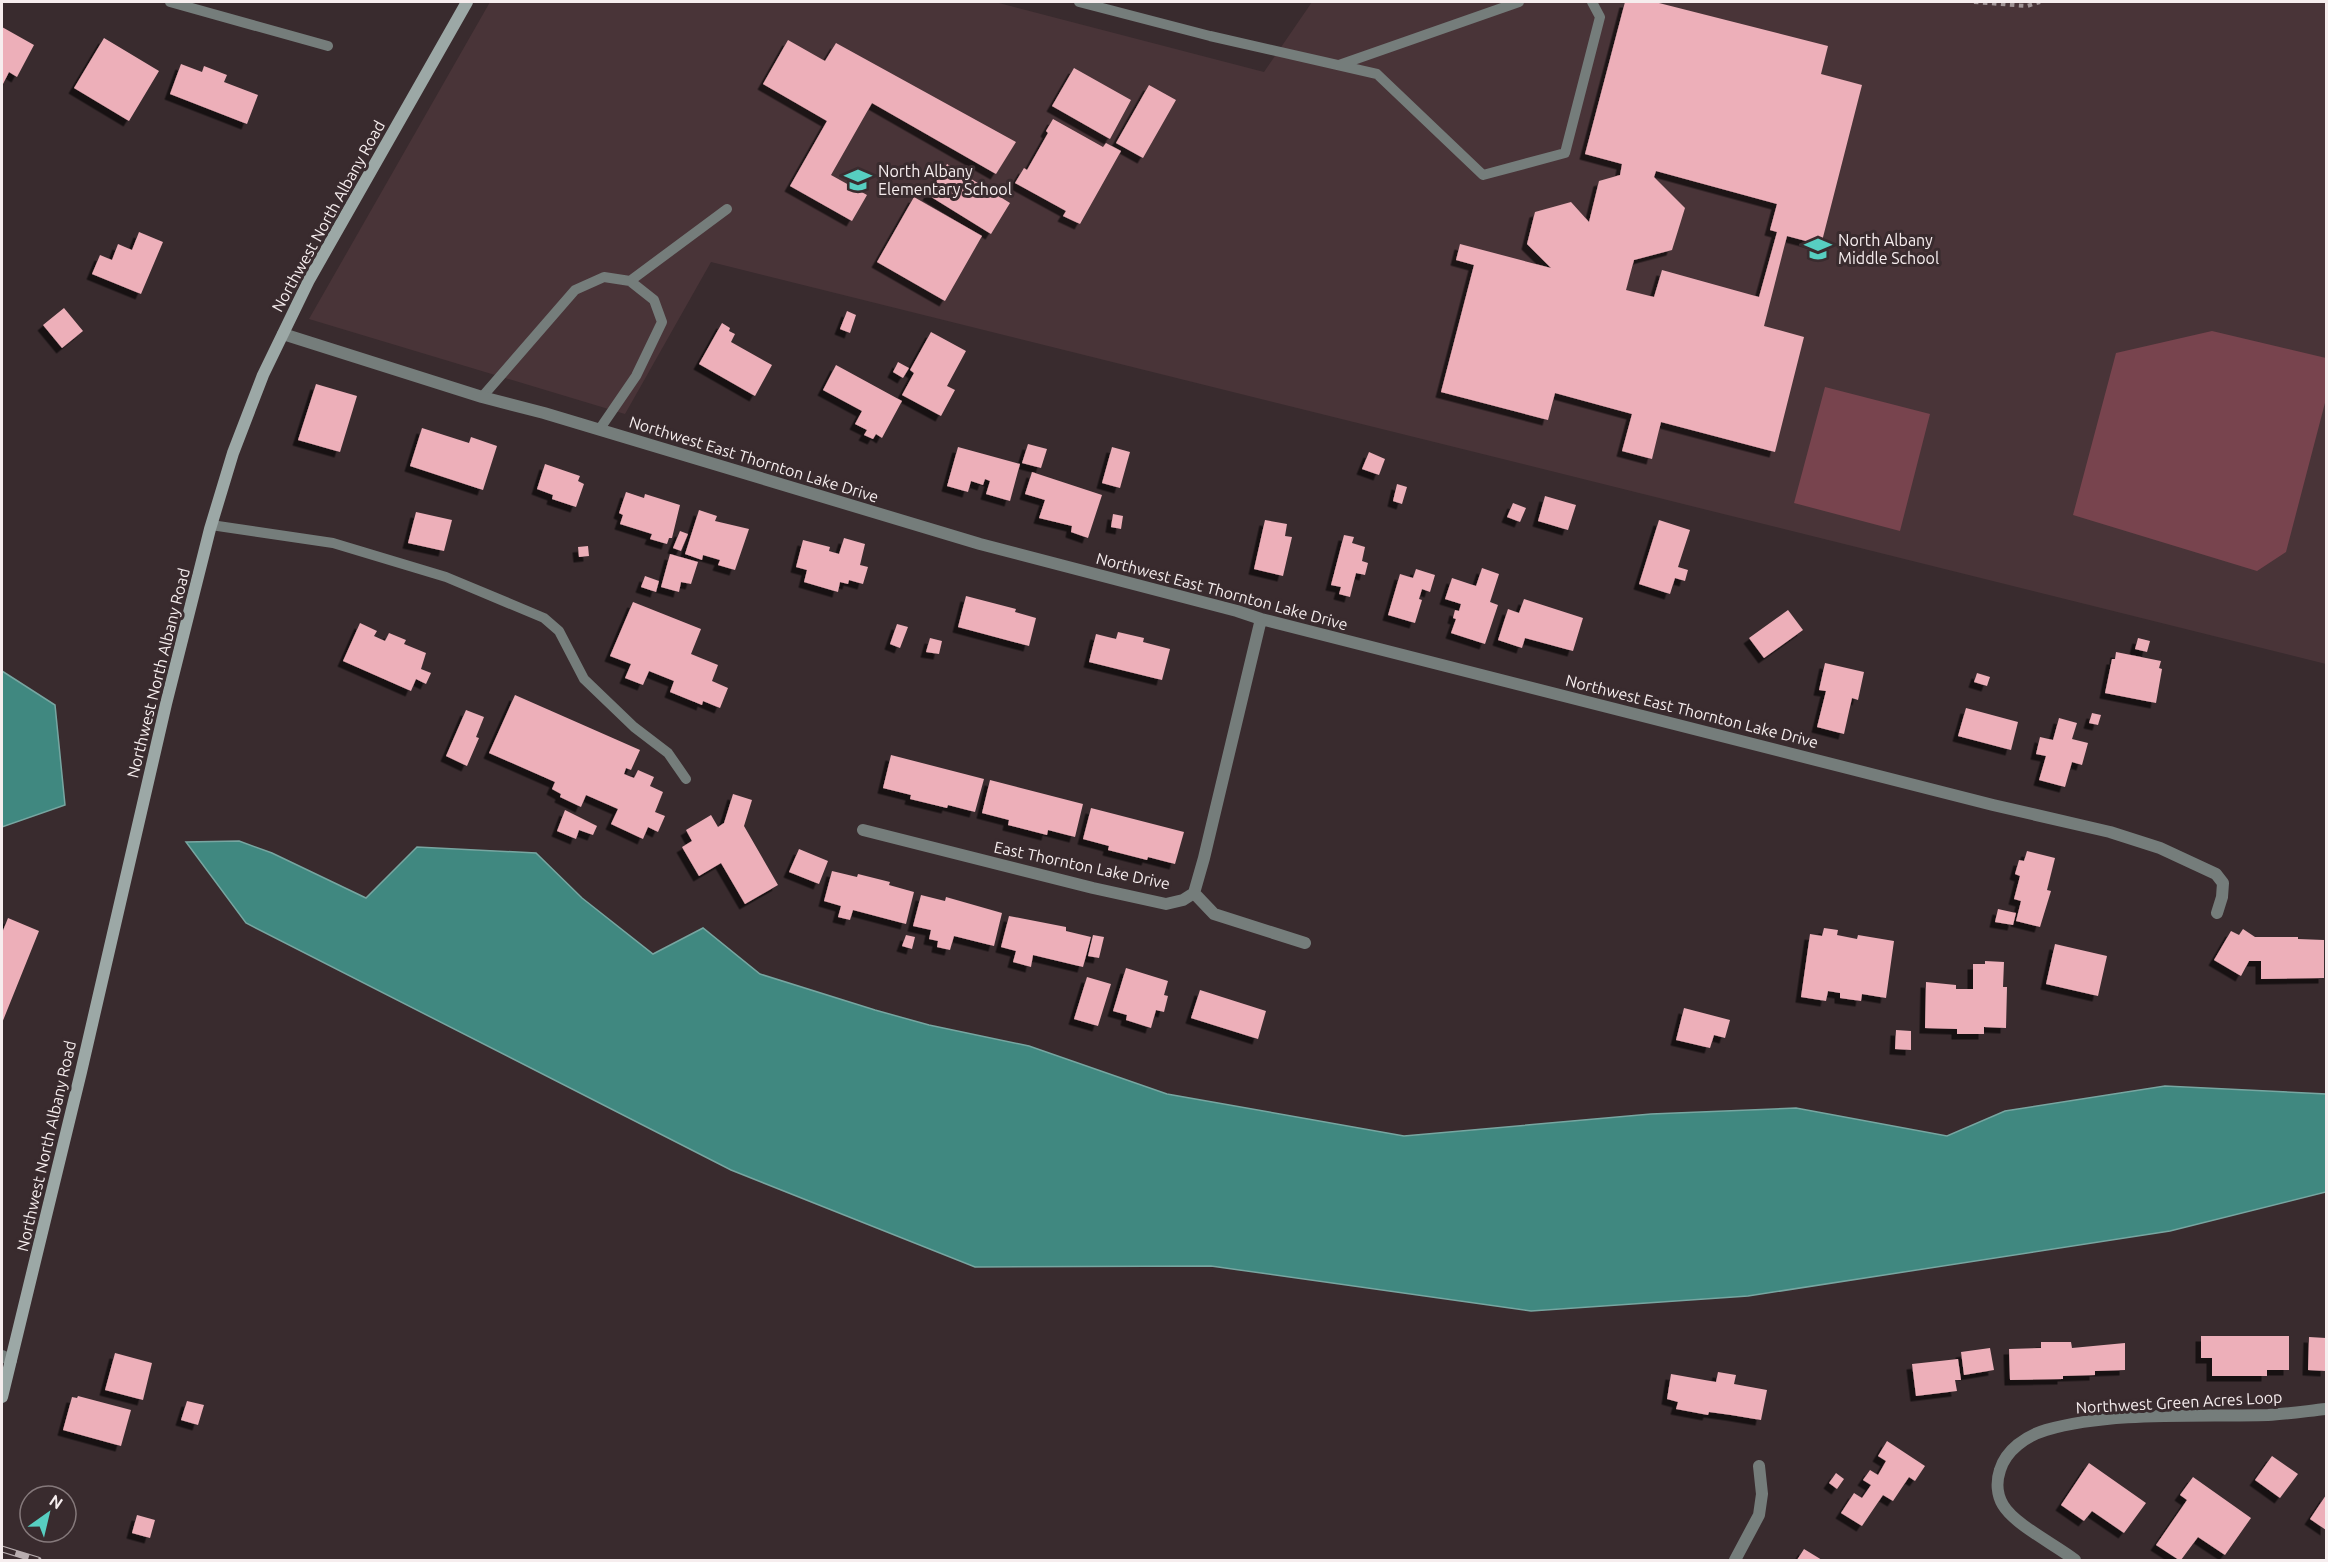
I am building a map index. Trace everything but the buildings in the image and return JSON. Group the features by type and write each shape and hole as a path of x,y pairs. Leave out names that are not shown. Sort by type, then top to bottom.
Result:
{"main road":[{"name":"Northwest North Albany Road","path":"2,1397 6,1358 94,1018 166,704 211,525 233,453 263,375 315,270 466,2"}],"street":[{"name":"Northwest East Thornton Lake Drive","path":"283,334 482,397 980,544 1261,619 1993,805 2110,832 2160,849 2216,874 2223,883 2217,913"},
{"path":"1261,619 1194,893 1214,914 1305,944"},
{"name":"East Thornton Lake Drive","path":"863,830 1166,904 1183,900 1194,893"},
{"name":"Northwest Green Acres Loop","path":"2075,1560 2015,1518 2003,1506 1998,1494 1997,1479 2002,1464 2024,1439 2044,1430 2087,1421 2163,1416 2270,1415 2326,1409"},
{"path":"1735,1560 1759,1515 1762,1494 1759,1466"}],"lane":[{"path":"170,2 328,46"},
{"path":"1079,2 1210,36 1377,74 1483,175 1565,153 1600,17 1592,2"},
{"path":"1338,65 1519,2"},
{"path":"630,281 727,209"},
{"path":"482,397 575,290 604,277 630,281 654,300 662,322 636,376 599,430"},
{"path":"211,525 333,543 446,577 544,618 559,631 584,679 634,727 668,753 686,779"}],"path":[{"path":"1974,2 2027,6 2040,2"}],"shaded area":[{"name":"North Albany Middle School","path":"490,2 995,2 1264,72 1312,2 2326,2 2326,664 711,262 625,414 309,319"},
{"path":"2212,331 2326,358 2326,399 2286,552 2257,571 2073,515 2116,353"},
{"path":"1825,387 1930,414 1900,531 1794,503"}],"water":[{"path":"2,671 55,705 65,805 2,827"},
{"path":"239,841 272,853 366,898 417,847 536,853 582,898 653,954 703,928 760,974 875,1010 929,1025 1029,1046 1167,1094 1404,1136 1651,1114 1796,1108 1947,1136 2005,1111 2165,1086 2326,1094 2326,1192 2170,1231 1748,1296 1531,1311 1211,1266 975,1267 731,1170 246,923 186,842"}],"railway":[{"path":"2,1549 38,1560"}],"place":[{"name":"North Albany Elementary School","path":"858,180"},
{"name":"North Albany Middle School","path":"1818,249"}]}
